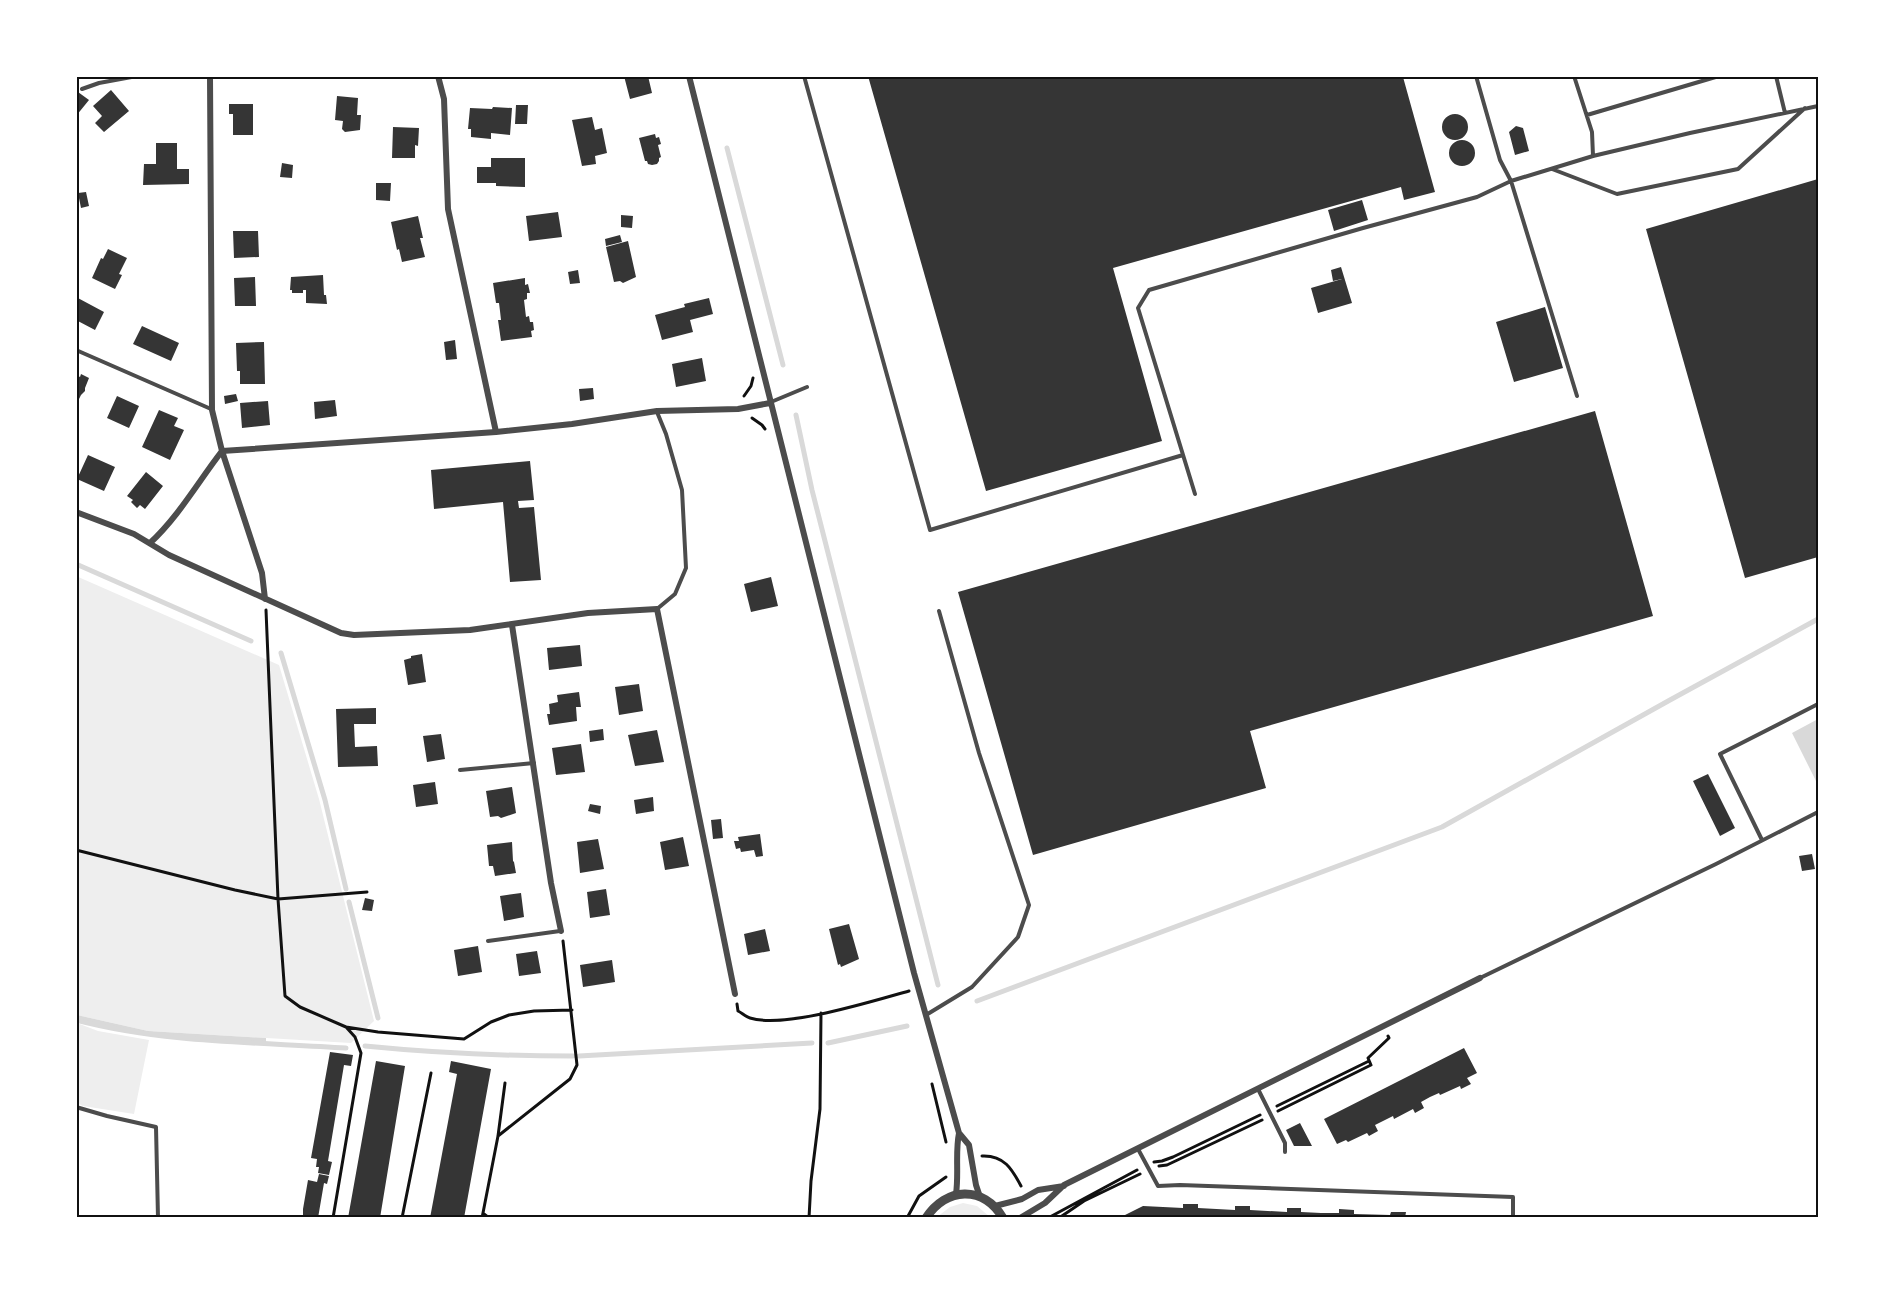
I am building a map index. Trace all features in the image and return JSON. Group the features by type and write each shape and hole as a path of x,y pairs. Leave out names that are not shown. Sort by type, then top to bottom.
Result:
{"street":[{"path":"210,76 212,410 222,451 259,565 265,599"},
{"path":"438,76 444,99 448,209 496,432"},
{"path":"689,76 919,989 959,1133 969,1145 980,1197"},
{"path":"150,543 180,511 197,483 222,451 496,432 572,424 657,411 738,409 771,403"},
{"path":"76,512 134,534 169,555 340,633 354,635 470,630 588,613 657,609 735,994"},
{"path":"512,625 551,883 561,931"},
{"path":"995,1206 1022,1199 1038,1190 1064,1185 1480,978"},
{"path":"956,1194 959,1167 956,1149 959,1133"},
{"path":"1020,1218 1045,1203 1064,1185"},
{"path":"926,1218 943,1199 956,1194 980,1197 995,1206 1003,1218"}],"lane":[{"path":"82,89 99,83 137,76"},
{"path":"804,76 930,530 1183,455"},
{"path":"1476,76 1500,160 1511,181 1577,396"},
{"path":"1574,76 1592,132 1593,156"},
{"path":"1587,115 1719,76"},
{"path":"1776,76 1785,113"},
{"path":"1195,494 1138,308 1149,290 1477,197 1511,181 1593,156 1818,106"},
{"path":"1552,169 1617,194 1738,169 1806,108"},
{"path":"76,350 212,410"},
{"path":"771,403 807,387"},
{"path":"657,411 682,490 686,567 675,594 657,609"},
{"path":"926,1015 972,987 1018,937 1029,905 979,753 939,611"},
{"path":"1762,840 1720,754 1818,704"},
{"path":"460,770 534,763"},
{"path":"1480,978 1818,812"},
{"path":"488,941 561,931"},
{"path":"1258,1089 1284,1143 1285,1152"},
{"path":"76,1107 156,1127 158,1218"},
{"path":"1138,1149 1158,1186 1513,1197 1513,1218"}],"path":[{"path":"744,396 751,386 753,373"},
{"path":"265,599 278,899 285,996 300,1007 346,1027 464,1039 491,1022 509,1015 534,1011 572,1010"},
{"path":"76,850 278,899 367,892"},
{"path":"498,1136 570,1079 577,1065 566,955 561,931"},
{"path":"735,994 738,1011 749,1018 761,1020 791,1019 919,989"},
{"path":"809,1218 819,1110 821,1013"},
{"path":"333,1218 361,1053 355,1037 346,1027"},
{"path":"1371,1065 1368,1058 1389,1038 1383,1027"},
{"path":"402,1218 431,1073"},
{"path":"489,1218 483,1216 505,1083"},
{"path":"978,1157 993,1157 1004,1161 1015,1174 1024,1191"},
{"path":"1048,1218 1141,1168"},
{"path":"907,1218 919,1196 943,1180 949,1172"},
{"path":"1059,1218 1084,1201 1143,1173"}],"shaded area":[{"path":"76,576 279,665 319,799 374,1021 351,1043 148,1031 77,1015"},
{"path":"1818,719 1818,779 1816,781 1792,733"},
{"path":"77,1015 148,1031 266,1038 266,1042 147,1034 77,1020"},
{"path":"77,1023 98,1031 149,1040 134,1114 83,1106 77,1103"},
{"path":"963,1203 977,1206 990,1217 937,1217 950,1207"}],"building":[{"path":"624,76 648,76 652,93 630,99"},
{"path":"868,76 1403,77 1435,192 1404,200 1401,187 1113,268 1162,441 986,491"},
{"path":"111,90 129,111 104,132 95,123 102,116 93,106"},
{"path":"78,92 89,100 76,116 76,93"},
{"path":"337,96 358,98 357,115 361,115 360,130 345,132 342,129 343,121 335,120"},
{"path":"229,104 253,104 253,135 233,135 233,114 229,114"},
{"path":"516,105 528,105 527,124 515,124"},
{"path":"493,107 512,108 510,135 491,133 491,139 471,137 471,129 468,129 470,108 492,109"},
{"path":"1455,114 1464,118 1468,127 1464,136 1455,140 1446,136 1442,127 1446,118"},
{"path":"592,117 595,130 602,128 607,153 595,156 596,164 582,166 572,120"},
{"path":"1516,126 1523,128 1529,151 1515,155 1509,132"},
{"path":"393,127 419,128 415,158 392,158"},
{"path":"655,134 656,138 659,137 661,144 658,145 661,157 657,164 652,165 645,161 639,138"},
{"path":"1462,140 1471,144 1475,153 1471,162 1462,166 1453,162 1449,153 1453,144"},
{"path":"156,143 177,143 177,169 189,169 189,184 143,185 144,164 156,164"},
{"path":"491,158 525,158 525,187 477,183 477,167 491,167"},
{"path":"282,163 293,165 292,178 280,177"},
{"path":"1818,179 1818,557 1745,578 1646,229"},
{"path":"376,183 391,183 390,201 376,200"},
{"path":"86,192 89,206 81,208 78,193"},
{"path":"1362,200 1368,220 1334,231 1328,210"},
{"path":"558,212 562,237 529,241 526,216"},
{"path":"621,215 633,216 632,228 621,227"},
{"path":"418,216 425,257 402,262 391,222"},
{"path":"233,231 258,231 259,257 234,258"},
{"path":"620,235 622,242 606,246 605,239"},
{"path":"628,241 636,277 623,283 614,282 606,247"},
{"path":"108,249 127,258 115,289 92,278"},
{"path":"1341,267 1352,303 1318,313 1311,288 1342,279 1333,281 1331,270"},
{"path":"578,270 580,283 570,284 568,272"},
{"path":"323,275 327,304 306,303 306,290 303,290 303,293 292,293 290,290 291,277"},
{"path":"255,277 256,306 235,306 234,278"},
{"path":"525,278 525,285 528,284 530,293 527,293 527,299 524,300 526,317 529,316 530,322 533,322 532,337 501,341 498,320 501,320 499,303 496,303 493,283"},
{"path":"76,297 104,312 95,330 76,320"},
{"path":"709,298 713,314 690,320 693,332 662,340 655,315"},
{"path":"1545,307 1563,368 1514,382 1496,322"},
{"path":"142,326 179,343 171,361 133,344"},
{"path":"455,340 457,359 446,360 444,342"},
{"path":"264,342 265,384 240,384 236,343"},
{"path":"702,358 706,381 676,387 672,364"},
{"path":"81,374 89,378 85,391 76,405 76,375 80,377"},
{"path":"593,388 594,399 580,401 579,389"},
{"path":"236,394 238,401 225,404 224,396"},
{"path":"117,396 139,406 129,428 107,418"},
{"path":"335,400 337,416 315,419 314,402"},
{"path":"268,401 270,425 242,428 240,403"},
{"path":"159,410 178,418 174,426 184,430 170,460 142,447"},
{"path":"1595,411 1653,616 1250,731 1266,788 1033,855 958,592"},
{"path":"88,455 115,467 104,491 77,479"},
{"path":"530,461 534,500 518,501 519,508 534,507 541,580 510,582 503,502 434,509 431,470"},
{"path":"146,472 163,486 145,509 140,505 137,508 131,502 133,500 127,496"},
{"path":"771,577 778,606 751,612 744,584"},
{"path":"580,645 582,666 549,670 547,648"},
{"path":"422,654 426,682 408,685 404,660"},
{"path":"639,684 643,711 619,715 615,687"},
{"path":"579,692 581,707 576,707 577,721 549,725 547,714 550,714 549,704 558,702 557,695"},
{"path":"376,708 376,724 354,724 355,747 377,746 378,766 338,767 336,709"},
{"path":"603,729 604,740 590,742 589,731"},
{"path":"657,730 664,762 635,766 628,735"},
{"path":"441,734 445,759 427,762 423,736"},
{"path":"581,744 585,772 556,775 552,748"},
{"path":"1708,774 1735,828 1720,836 1693,781"},
{"path":"435,782 438,804 416,807 413,785"},
{"path":"512,787 516,813 501,818 490,817 486,791"},
{"path":"653,797 654,811 636,814 634,800"},
{"path":"590,804 601,806 600,814 588,811"},
{"path":"721,819 723,838 713,839 711,820"},
{"path":"760,834 763,856 756,857 754,850 741,852 740,848 736,849 734,841 739,841 738,837"},
{"path":"683,837 689,866 665,870 660,842"},
{"path":"598,839 604,869 580,873 577,842"},
{"path":"512,842 516,873 495,876 493,866 489,866 487,845"},
{"path":"1812,854 1815,869 1802,871 1799,856"},
{"path":"606,889 610,915 590,918 587,892"},
{"path":"521,893 524,917 504,921 500,896"},
{"path":"365,898 374,900 372,911 362,910"},
{"path":"849,924 859,959 841,967 840,964 838,965 829,929"},
{"path":"765,929 770,951 748,955 744,934"},
{"path":"478,946 482,972 458,976 454,950"},
{"path":"537,951 541,973 519,976 516,954"},
{"path":"612,960 615,982 583,987 580,965"},
{"path":"1464,1048 1477,1073 1467,1078 1471,1084 1430,1097 1421,1102 1424,1108 1415,1113 1413,1109 1394,1119 1393,1116 1375,1125 1378,1131 1369,1136 1367,1133 1348,1142 1346,1140 1337,1144 1324,1119"},
{"path":"330,1052 353,1055 351,1066 344,1065 328,1161 332,1162 329,1175 318,1173 317,1159 311,1158"},
{"path":"376,1061 405,1066 380,1218 348,1218"},
{"path":"451,1061 491,1069 464,1218 430,1218 457,1074 449,1072"},
{"path":"1300,1123 1312,1146 1294,1146 1286,1130"},
{"path":"319,1174 329,1176 327,1184 324,1183 318,1218 303,1218 308,1180 317,1182"},
{"path":"1183,1204 1198,1204 1198,1208 1235,1210 1235,1206 1250,1206 1250,1210 1287,1212 1287,1208 1301,1208 1301,1212 1321,1213 1339,1213 1339,1209 1354,1210 1354,1214 1390,1215 1391,1212 1406,1212 1405,1218 1119,1218 1143,1206 1183,1208"}],"waterway":[{"path":"727,148 783,365"},
{"path":"796,415 812,490 938,985"},
{"path":"76,564 251,641"},
{"path":"977,1001 1442,827 1818,619"},
{"path":"281,653 325,800 346,889"},
{"path":"349,902 378,1018"},
{"path":"76,1020 109,1028 176,1037 346,1048"},
{"path":"828,1043 907,1026"},
{"path":"579,1056 812,1043"},
{"path":"365,1046 469,1054 573,1056"}]}
